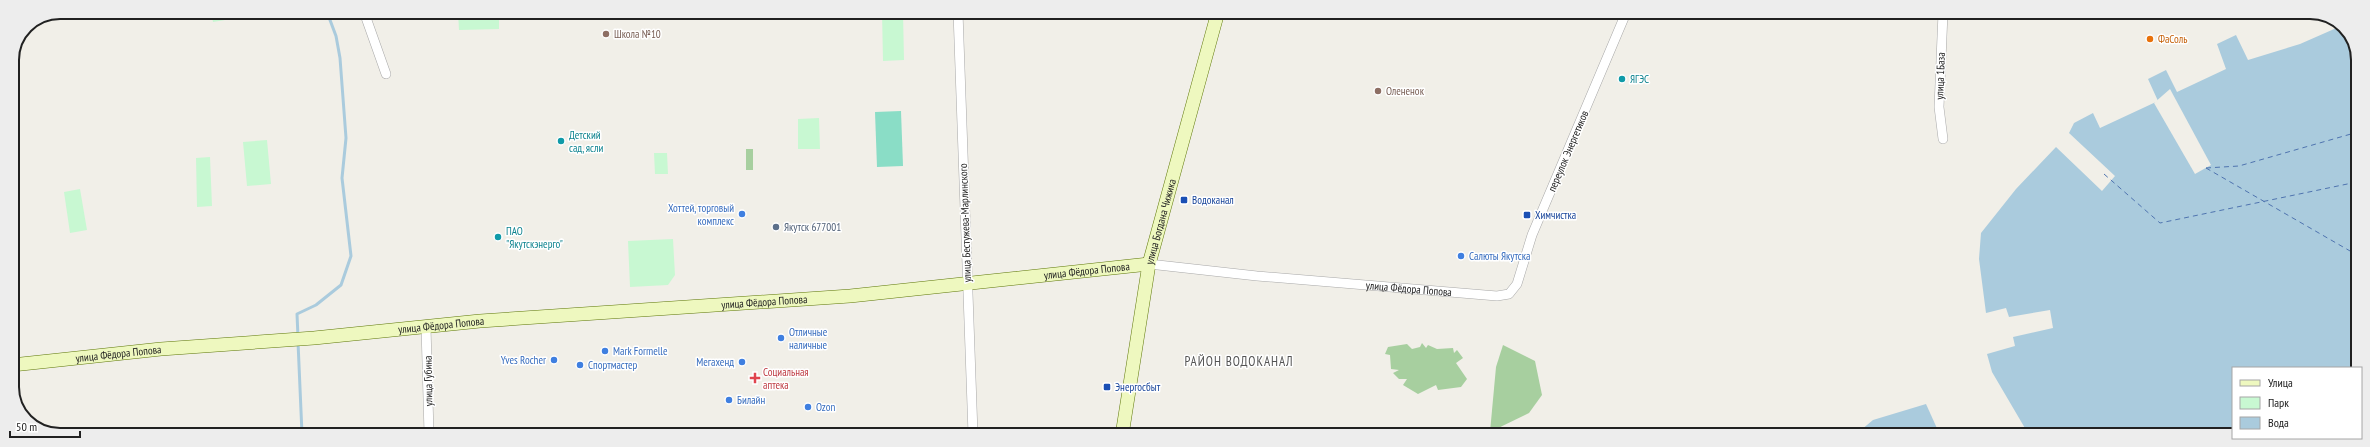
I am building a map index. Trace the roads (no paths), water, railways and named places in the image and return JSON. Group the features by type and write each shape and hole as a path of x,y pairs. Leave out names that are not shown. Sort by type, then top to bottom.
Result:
{"street":[{"path":"366,19 386,74"},
{"name":"улица Бестужева-Марлинского","path":"958,19 967,284 974,428"},
{"name":"улица Богдана Чижика","path":"1123,428 1149,264 1216,19"},
{"name":"переулок Энергетиков","path":"1514,290 1532,235 1623,19"},
{"name":"улица 1База","path":"1943,19 1939,107 1943,138"},
{"name":"улица Фёдора Попова","path":"19,364 161,349 298,339 426,327 480,320 783,302 1149,264 1257,276 1497,296 1514,290"},
{"name":"улица Губина","path":"426,327 429,428"}],"water":[{"path":"2336,28 2346,39 2351,57 2351,367 2232,367 2232,428 2025,428 1992,372 1987,354 2015,346 2013,337 2053,328 2050,310 2009,317 2006,308 1986,313 1979,259 1981,233 2016,189 2056,147 2102,191 2115,176 2069,133 2074,123 2093,113 2100,128 2158,101 2148,79 2166,70 2177,92 2226,69 2217,44 2236,35 2248,60 2300,44"},
{"path":"1926,404 1937,428 1863,428 1873,420"}],"waterway":[{"path":"298,337 297,314 316,305 341,285 351,256 342,178 346,138 340,58 336,36 330,19"},
{"path":"298,342 302,428"}],"place":[{"name":"Школа №10","path":"606,34"},
{"name":"ФаСоль","path":"2150,39"},
{"name":"ЯГЭС","path":"1622,79"},
{"name":"Олененок","path":"1378,91"},
{"name":"Детский сад, ясли","path":"561,141"},
{"name":"Водоканал","path":"1184,200"},
{"name":"Хоттей, торговый комплекс","path":"742,214"},
{"name":"Химчистка","path":"1527,215"},
{"name":"Якутск 677001","path":"776,227"},
{"name":"ПАО \"Якутскэнерго\"","path":"498,237"},
{"name":"Салюты Якутска","path":"1461,256"},
{"name":"Отличные наличные","path":"781,338"},
{"name":"Mark Formelle","path":"605,351"},
{"name":"Yves Rocher","path":"554,360"},
{"name":"Мегахенд","path":"742,362"},
{"name":"Спортмастер","path":"580,365"},
{"name":"Социальная аптека","path":"755,378"},
{"name":"Энергосбыт","path":"1107,387"},
{"name":"Билайн","path":"729,400"},
{"name":"Ozon","path":"808,407"}],"district":[{"name":"РАЙОН ВОДОКАНАЛ","path":"1239,361"}]}
